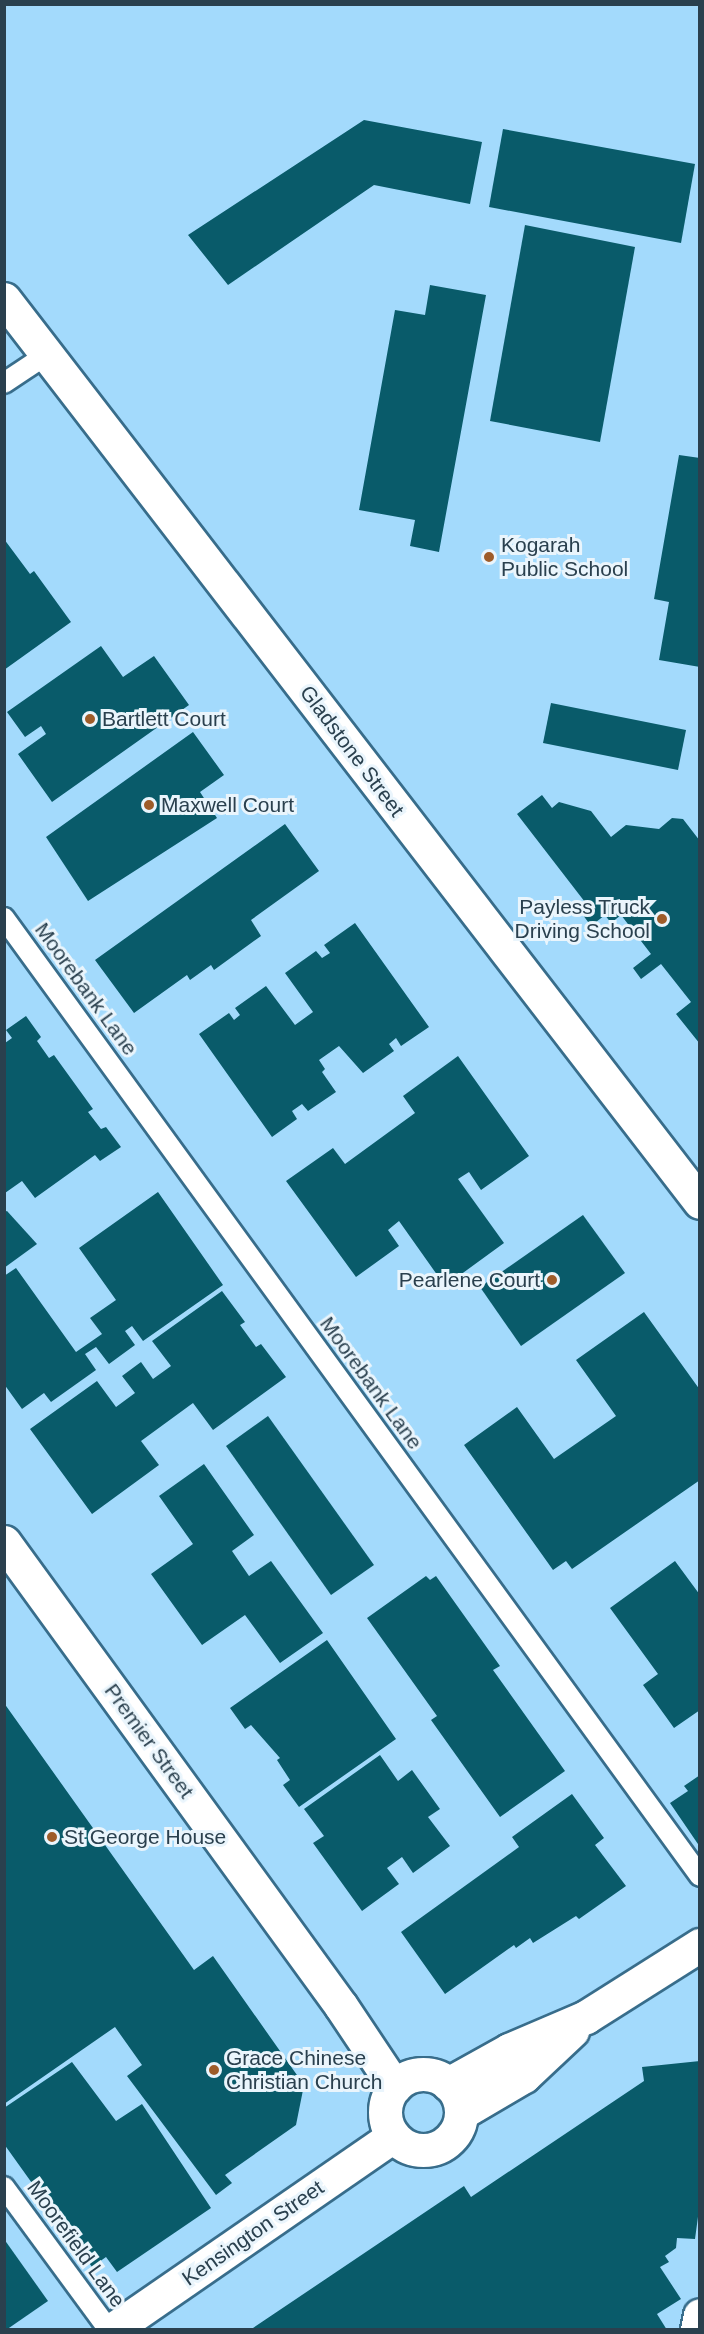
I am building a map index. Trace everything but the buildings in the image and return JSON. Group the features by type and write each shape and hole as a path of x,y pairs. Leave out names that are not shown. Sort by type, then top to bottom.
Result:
{"street":[{"name":"Gladstone Street","path":"4,299 699,1202"},
{"name":"Premier Street","path":"4,1542 341,2006 395,2087"},
{"path":"455,2099 437,2077 418,2075 395,2087 385,2111 393,2136 409,2147 428,2150 451,2138 455,2099 509,2050 586,2017 699,1945"},
{"name":"Kensington Street","path":"111,2330 393,2136"},
{"path":"697,2330 699,2315"}],"lane":[{"path":"4,383 46,356"},
{"name":"Moorebank Lane","path":"4,918 699,1876"},
{"name":"Moorefield Lane","path":"4,2187 111,2330"}],"place":[{"name":"Kogarah Public School","path":"489,557"},
{"name":"Bartlett Court","path":"90,719"},
{"name":"Maxwell Court","path":"149,805"},
{"name":"Payless Truck Driving School","path":"662,919"},
{"name":"Pearlene Court","path":"552,1280"},
{"name":"St George House","path":"52,1837"},
{"name":"Grace Chinese Christian Church","path":"214,2070"}]}
